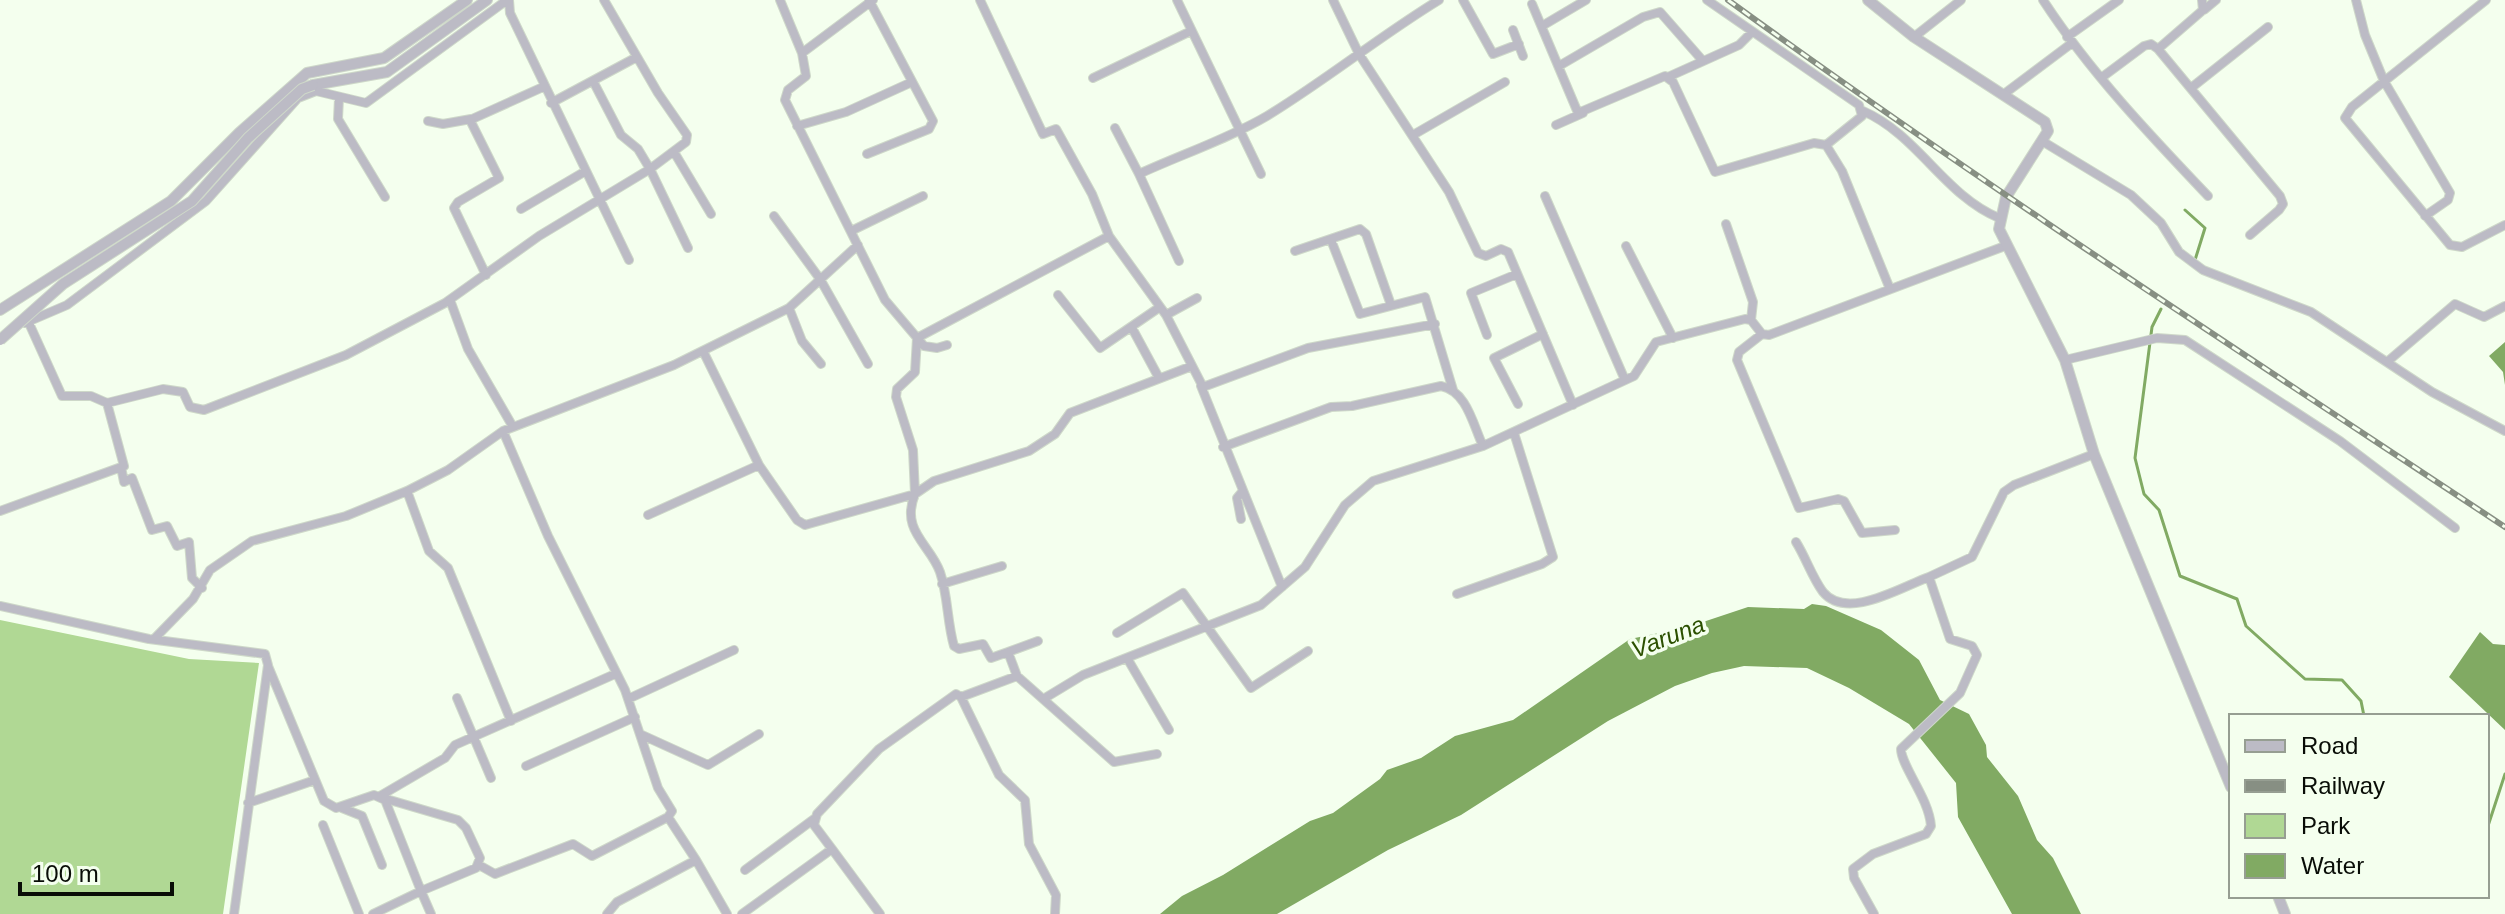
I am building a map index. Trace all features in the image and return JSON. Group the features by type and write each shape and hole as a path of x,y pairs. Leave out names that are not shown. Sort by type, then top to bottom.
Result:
{"street":[{"path":"0,310 171,201 239,133 307,73 384,58 467,0"},
{"path":"0,338 63,284 192,201 248,138 295,95 313,85 387,72 487,0"},
{"path":"0,338 28,321 67,305 206,201 298,98 316,91 360,104 370,101 508,0 510,13 543,87 629,260"},
{"path":"28,321 62,396 91,396 107,403 163,389 183,392 190,407 204,410 346,355 450,300 650,169 686,142 687,135 604,0"},
{"path":"780,0 802,53 806,76 785,96 797,126 885,300 917,338 930,348 947,345"},
{"path":"980,0 1043,134 1056,129 1092,194 1109,236 1163,311 1192,366 1282,587"},
{"path":"1177,0 1261,174"},
{"path":"1333,0 1359,54 1449,192 1478,253 1486,256 1505,250 1573,405"},
{"path":"1139,174 1238,128 1309,90 1380,36 1439,0"},
{"path":"1463,0 1493,54 1519,44"},
{"path":"1542,26 1586,0"},
{"path":"1707,0 1863,111 1894,127 1976,208 1999,218"},
{"path":"1868,0 1914,37 2045,122 2048,131 2006,197 1999,218 2005,246 2065,360 2094,454 2229,782"},
{"path":"1914,37 1961,0"},
{"path":"2043,0 2069,40 2208,196"},
{"path":"2004,94 2119,0"},
{"path":"2202,0 2203,10"},
{"path":"2158,49 2216,0"},
{"path":"2356,0 2365,35 2384,81 2450,193 2448,200 2425,216"},
{"path":"2486,0 2346,112 2345,118 2455,248 2505,225"},
{"path":"802,53 871,1 930,114 932,125 924,132 867,154"},
{"path":"1532,4 1575,110 1583,113"},
{"path":"1559,66 1643,17 1660,12 1703,61"},
{"path":"2191,88 2268,27"},
{"path":"1513,30 1523,56"},
{"path":"1093,78 1191,31"},
{"path":"1556,125 1661,76 1668,77 1739,45 1752,32"},
{"path":"2101,78 2144,46 2151,44 2158,49 2280,196 2283,204 2279,210 2250,235"},
{"path":"551,103 637,57"},
{"path":"358,64 359,78"},
{"path":"1668,77 1715,172 1814,143 1826,145 1842,171 1890,289"},
{"path":"593,81 621,135 638,149 650,169 688,248"},
{"path":"797,126 846,112 912,82"},
{"path":"1413,135 1505,82"},
{"path":"428,121 443,124 471,119 543,87"},
{"path":"339,98 338,119 385,197"},
{"path":"1826,145 1863,111"},
{"path":"471,119 499,181 458,202 454,208 486,275"},
{"path":"1115,128 1179,261"},
{"path":"2042,141 2131,195 2161,223 2179,252 2203,270 2311,312 2432,392 2505,431"},
{"path":"674,152 711,214"},
{"path":"521,209 584,172"},
{"path":"851,231 923,196"},
{"path":"1545,196 1625,380"},
{"path":"774,216 820,279 868,364"},
{"path":"1726,224 1753,302 1751,320 1762,334 1769,335 2005,246"},
{"path":"1295,251 1358,229 1363,231 1391,305"},
{"path":"917,338 1109,236"},
{"path":"1331,240 1360,314 1423,296 1435,324 1453,390 1463,400 1483,446"},
{"path":"154,639 202,588 210,570 252,541 346,516 407,491 448,470 503,431 703,351 789,308 858,245"},
{"path":"1626,246 1673,338"},
{"path":"1487,335 1471,293 1517,274"},
{"path":"1058,295 1100,348 1163,311 1197,298"},
{"path":"450,300 468,349 513,427"},
{"path":"2387,362 2455,304 2484,317 2505,306"},
{"path":"789,308 802,341 821,364"},
{"path":"1045,698 1083,675 1261,605 1305,567 1345,505 1373,481 1483,446 1625,380 1640,371 1650,347 1740,320 1751,320"},
{"path":"1201,386 1207,388 1308,348 1435,324"},
{"path":"1132,328 1159,378"},
{"path":"1518,404 1494,358 1543,334"},
{"path":"1762,334 1739,352 1737,360 1799,508 1838,499 1844,501 1862,533 1895,530"},
{"path":"917,338 915,372 897,389 896,397 911,440 915,494 913,526 921,546 938,567 955,647 980,643 991,658 1038,641"},
{"path":"2065,360 2157,338 2185,340 2388,475 2455,528"},
{"path":"703,351 759,465 805,525 915,494 934,481 1029,451 1038,442 1055,434 1070,413 1192,366"},
{"path":"1223,447 1331,407 1352,406 1435,387 1453,390"},
{"path":"0,511 124,466 107,403"},
{"path":"479,865 495,874 573,844 592,856 668,817 672,811 658,788 628,699 503,431"},
{"path":"1457,594 1553,557 1514,433"},
{"path":"1796,542 1826,595 1840,604 1854,604 1929,577 1972,557 2004,492 2014,485 2094,454"},
{"path":"648,515 759,465"},
{"path":"121,467 124,482 132,478 152,530 167,526 177,546 189,542 192,578 202,588"},
{"path":"407,491 429,551 448,568 511,721"},
{"path":"1241,519 1237,498 1242,492"},
{"path":"942,584 1002,566"},
{"path":"1874,914 1854,878 1853,869 1873,854 1919,838 1931,826 1920,787 1902,757 1901,749 1954,701 1963,689 1976,650 1950,639 1929,577"},
{"path":"1117,633 1183,593 1251,688 1308,651"},
{"path":"0,606 154,639 265,654 324,801 355,810 362,816 382,865"},
{"path":"628,699 734,650"},
{"path":"1008,652 1017,676 1114,762 1157,754"},
{"path":"1127,658 1169,730"},
{"path":"234,914 268,665"},
{"path":"340,808 382,797 445,758 455,745 615,674"},
{"path":"745,870 814,819 879,749 952,695 961,697 1017,676"},
{"path":"961,697 999,775 1025,800 1027,835 1056,895 1055,914"},
{"path":"457,698 491,778"},
{"path":"526,766 635,717"},
{"path":"642,735 708,765 759,734"},
{"path":"248,803 315,780"},
{"path":"382,797 464,824 480,858 479,865"},
{"path":"382,797 431,914"},
{"path":"668,817 727,914"},
{"path":"814,819 880,914"},
{"path":"323,825 359,914"},
{"path":"742,914 832,849"},
{"path":"607,914 617,902 696,860"},
{"path":"373,914 479,865"}],"green space":[{"path":"0,620 189,659 259,663 223,914 0,914"}],"water":[{"path":"2505,342 2505,385 2503,372 2489,356"},
{"name":"Varuna","path":"1812,604 1826,606 1881,630 1919,660 1940,700 1969,714 1986,745 1987,757 2018,796 2037,840 2053,858 2081,914 2012,914 1958,817 1956,783 1909,724 1849,688 1807,668 1744,666 1675,686 1608,721 1461,815 1388,850 1277,914 1160,914 1182,896 1223,875 1310,821 1333,813 1380,779 1387,770 1421,758 1455,736 1513,720 1630,639 1688,627 1748,607 1804,609"},
{"path":"2480,632 2493,644 2505,645 2505,730 2489,714 2449,677"}],"waterway":[{"path":"2185,210 2205,228 2195,260"},
{"path":"2161,309 2152,327 2135,458 2144,494 2159,510 2180,576 2237,599 2246,626 2305,679 2342,680 2361,701 2364,714"},
{"path":"2489,823 2505,774"}],"railway":[{"path":"1728,0 2016,202 2505,527"}]}
